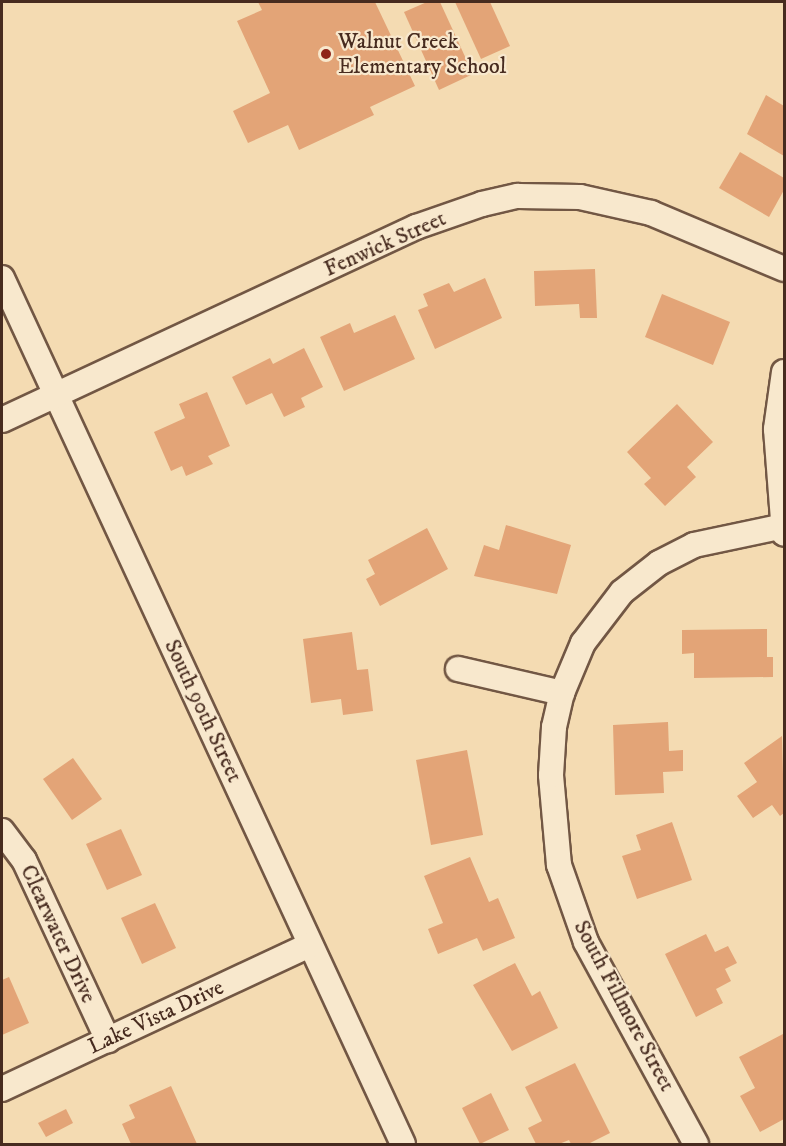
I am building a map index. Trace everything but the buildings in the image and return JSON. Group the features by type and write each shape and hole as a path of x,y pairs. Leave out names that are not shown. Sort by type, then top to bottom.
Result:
{"street":[{"name":"Fenwick Street","path":"2,420 416,227 482,204 518,196 580,197 651,213 784,269"},
{"name":"South 90th Street","path":"2,278 404,1144"},
{"path":"784,372 776,429 784,529"},
{"name":"South Fillmore Street","path":"696,1144 586,942 559,865 551,775 554,727 561,693 583,643 622,592 659,563 694,545 784,529"},
{"path":"458,669 561,693"},
{"name":"Clearwater Drive","path":"2,831 24,860 108,1040"},
{"name":"Lake Vista Drive","path":"2,1089 310,945"}],"place":[{"name":"Walnut Creek Elementary School","path":"326,54"}]}
